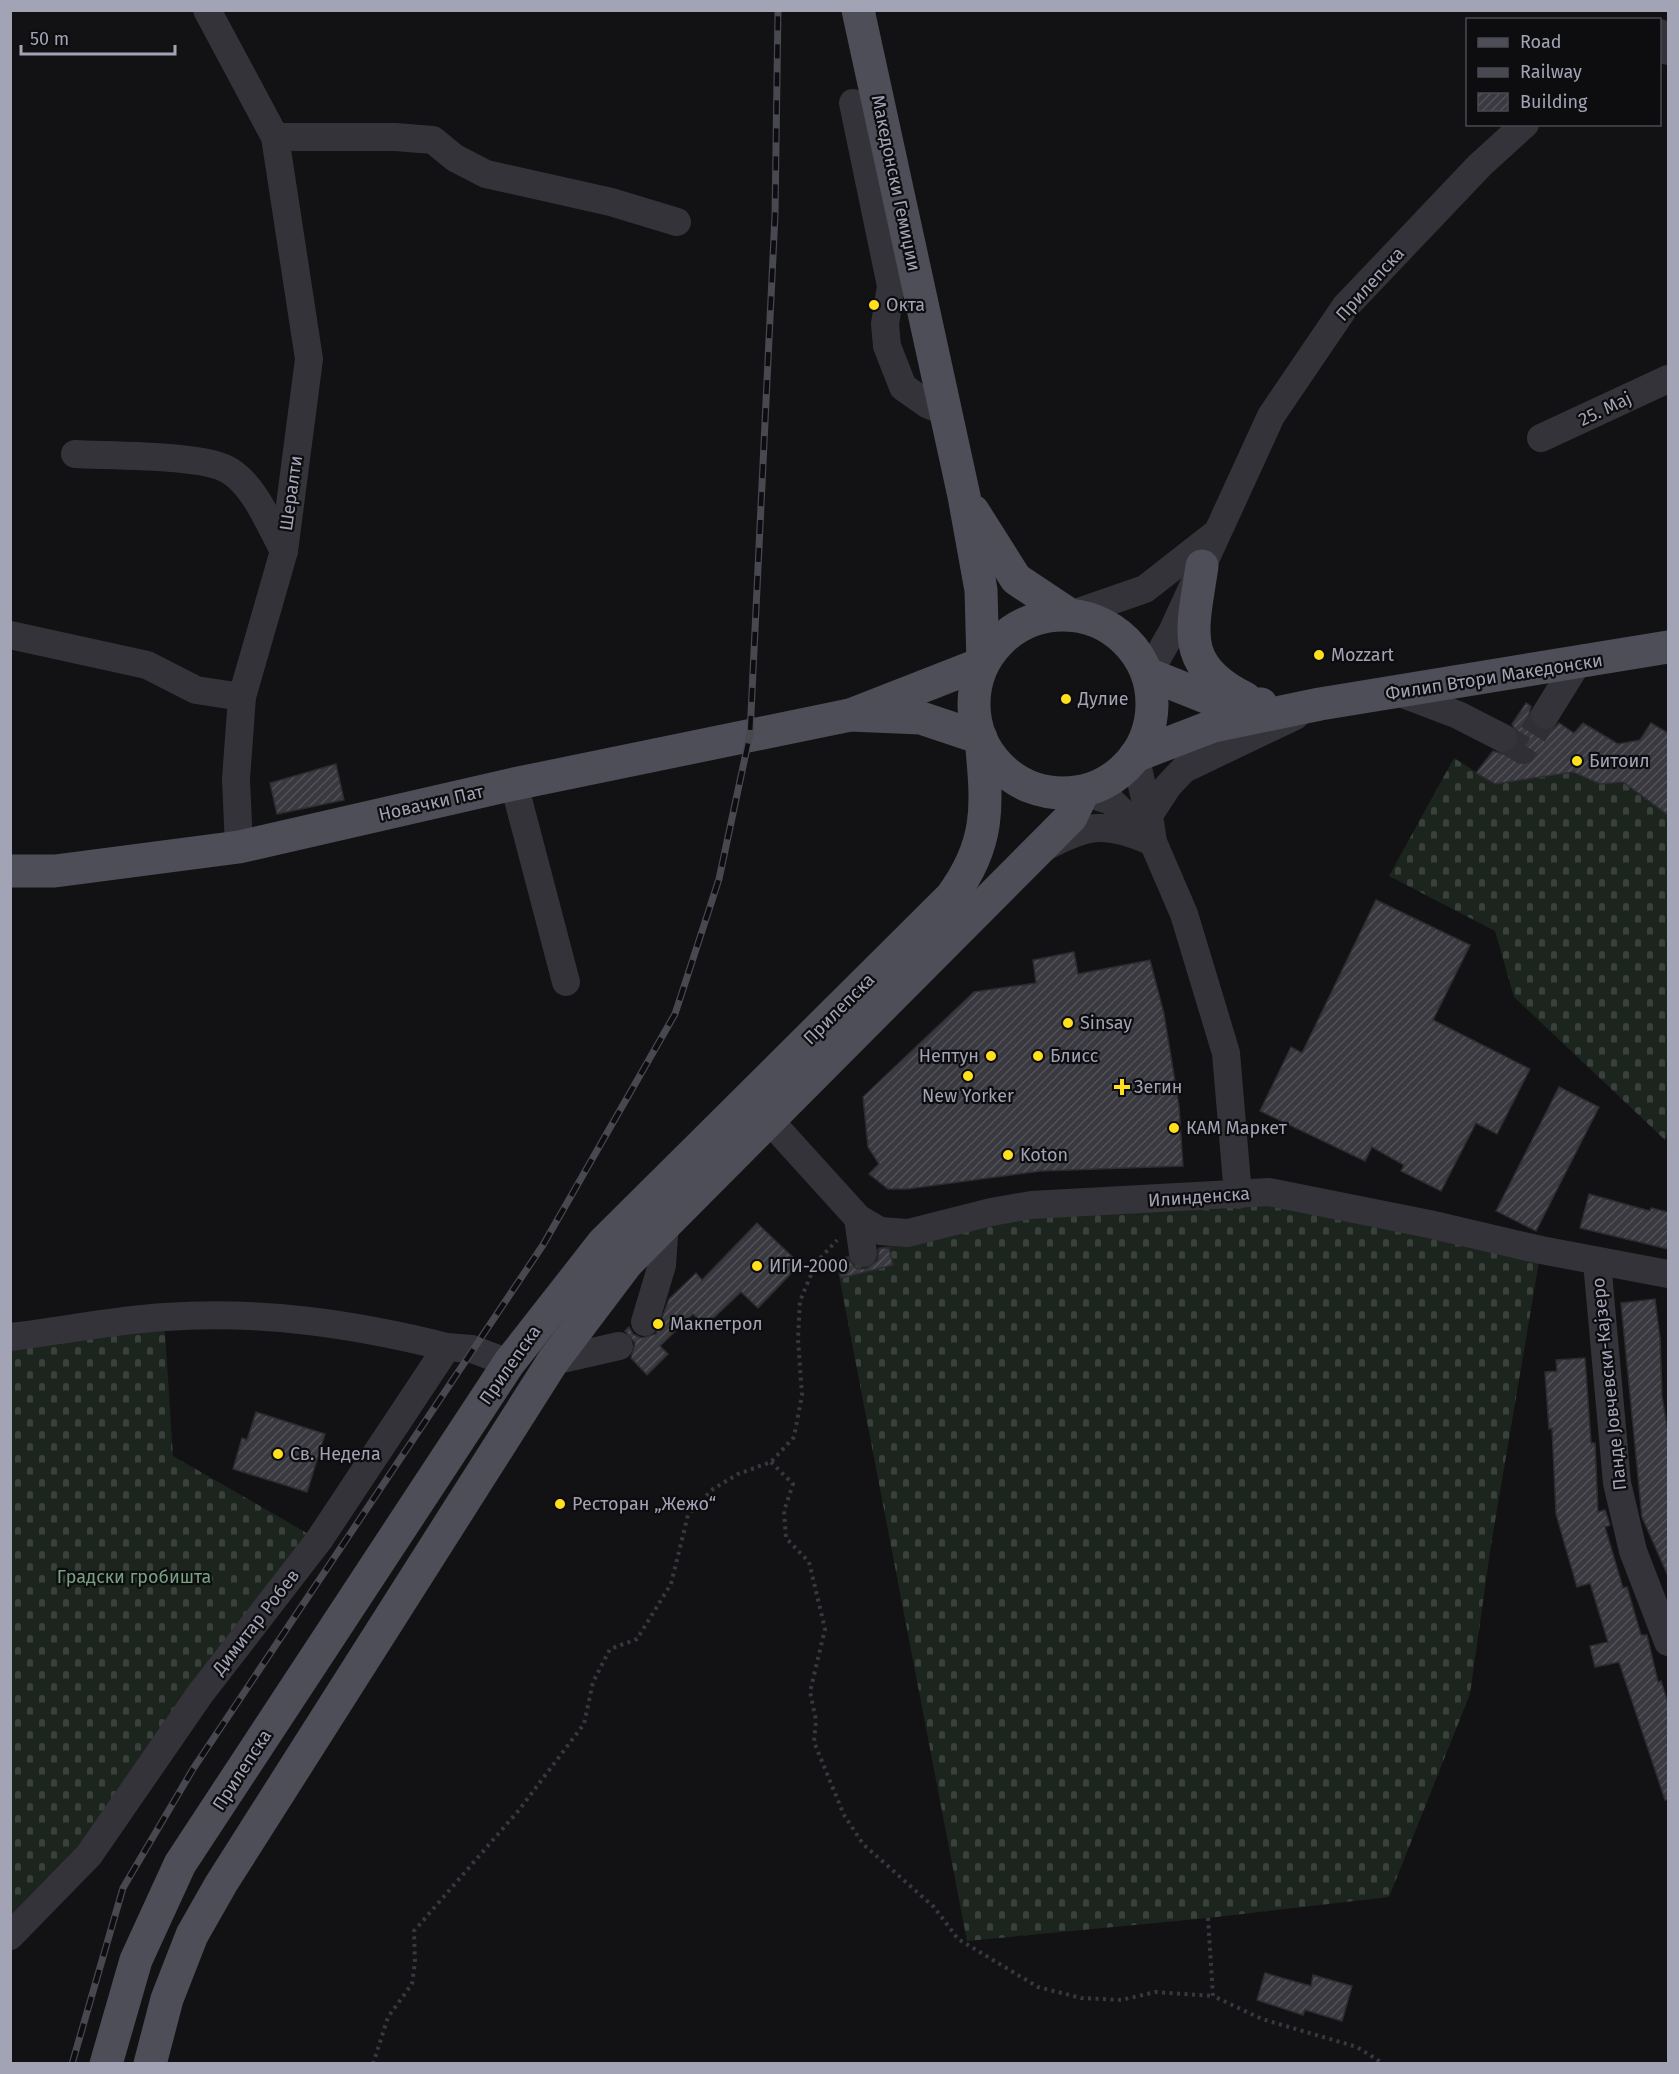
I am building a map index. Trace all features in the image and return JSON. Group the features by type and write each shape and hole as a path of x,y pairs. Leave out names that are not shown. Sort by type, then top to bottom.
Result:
{"main road":[{"name":"Македонски Гемиџии","path":"858,10 898,257 946,412 964,496 981,590 983,663"},
{"path":"964,496 1016,579 1070,615"},
{"path":"1202,566 1192,638 1199,659 1209,676 1257,704"},
{"path":"941,678 971,640 981,609"},
{"path":"1070,615 1095,621 1118,633 1136,651 1148,674 1153,702 1149,730 1135,756 1122,772 1104,785 1083,792 1049,792 1033,789 1011,777 993,759 981,738 974,713 975,687 983,663 999,642 1019,626 1044,617 1070,615"},
{"name":"Филип Втори Македонски","path":"1320,704 1400,693 1668,648"},
{"path":"850,715 983,663"},
{"path":"1148,674 1223,704 1320,704"},
{"path":"1135,756 1214,726 1320,704"},
{"path":"850,715 921,718 981,738"},
{"name":"Новачки Пат","path":"10,871 55,871 238,847 514,784 850,715"},
{"path":"944,725 965,756 987,801"},
{"name":"Прилепска","path":"106,2064 136,1960 180,1864 509,1363 603,1243 951,897 966,878 984,833 987,801 981,738"},
{"name":"Прилепска","path":"150,2064 167,1999 192,1935 221,1884 553,1361 627,1263 1071,817 1083,792"}],"street":[{"name":"Шералти","path":"207,10 275,137 309,359 284,551 243,697 236,779 238,847"},
{"path":"853,103 898,257 885,324 891,356 903,387 927,404 946,412"},
{"name":"Прилепска","path":"1148,674 1172,632 1271,416 1344,307 1480,165 1523,126"},
{"path":"275,137 394,137 433,140 455,158 486,174 611,202 677,222"},
{"name":"25. Мај","path":"1541,438 1668,379"},
{"path":"75,454 195,461 229,470 249,489 284,551"},
{"name":"Прилепска","path":"1070,615 1145,589 1216,534"},
{"path":"10,635 147,665 196,690 243,697"},
{"path":"1545,715 1576,664"},
{"path":"1400,693 1458,715 1503,738"},
{"path":"1151,828 1168,786 1184,769 1320,704"},
{"path":"1135,756 1151,828 1184,914 1226,1053 1238,1195"},
{"path":"514,784 566,982"},
{"path":"1083,792 1111,801 1151,828"},
{"path":"1038,850 1074,832 1106,826 1151,828"},
{"name":"Илинденска","path":"770,1121 858,1218 880,1231 908,1233 991,1212 1031,1205 1269,1192 1429,1224 1597,1262 1668,1274"},
{"path":"858,1218 863,1253"},
{"path":"645,1322 662,1265 665,1223"},
{"name":"Панде Јовчевски-Кајзеро","path":"1597,1262 1617,1483 1634,1551 1668,1642"},
{"path":"10,1337 164,1317 255,1315 312,1320 396,1334 447,1347 472,1349 509,1363"},
{"path":"553,1361 620,1346"},
{"name":"Димитар Робев","path":"10,1936 89,1855 200,1694 319,1540 447,1347"}],"path":[{"path":"373,2064 388,2018 412,1984 416,1962 414,1931 519,1810 584,1724 593,1682 610,1649 637,1639 671,1584 688,1515 713,1489 738,1474 771,1462 794,1437 802,1395 798,1340 800,1300 816,1263 858,1218"},
{"path":"771,1462 793,1485 784,1511 786,1538 809,1562 825,1629 810,1692 816,1720 814,1742 844,1815 863,1844 934,1907 958,1939 1038,1987 1081,1998 1122,2000 1156,1992 1213,1996 1262,2019 1357,2047 1384,2064"},
{"path":"1208,1918 1213,1996"}],"green space":[{"path":"1454,758 1495,784 1573,772 1600,784 1623,782 1668,815 1668,1136 1665,1140 1514,997 1495,931 1389,876"},
{"path":"1269,1192 1541,1250 1491,1545 1470,1694 1389,1897 1208,1918 967,1941 836,1260 909,1240 908,1233"},
{"name":"Градски гробишта","path":"164,1317 173,1456 319,1540 11,1936 11,1337"}],"building":[{"name":"Битоил","path":"1526,703 1531,706 1529,715 1531,723 1544,731 1552,730 1559,723 1574,733 1583,723 1618,744 1640,740 1651,723 1668,733 1668,815 1623,782 1600,784 1573,772 1495,784 1476,773 1493,751 1504,754 1517,746 1519,737 1512,724"},
{"path":"336,764 344,800 277,814 270,783"},
{"path":"1376,900 1470,945 1433,1020 1530,1069 1497,1134 1476,1123 1441,1191 1401,1171 1404,1165 1372,1147 1365,1161 1260,1111 1291,1047 1302,1053"},
{"name":"Блисс","path":"1074,952 1078,974 1150,960 1164,1014 1179,1106 1183,1166 1041,1171 907,1189 888,1189 869,1174 879,1164 868,1147 863,1097 974,992 1036,983 1033,960"},
{"path":"1559,1087 1599,1107 1536,1231 1496,1211"},
{"path":"1589,1194 1650,1211 1651,1208 1668,1212 1668,1249 1580,1228"},
{"path":"757,1223 800,1264 758,1308 741,1292 705,1326 693,1314 660,1346 668,1354 647,1375 631,1358 635,1343 625,1331 629,1327 633,1334 641,1338 656,1334 669,1299 696,1273 702,1280"},
{"path":"879,1248 889,1248 893,1265 841,1278 836,1260 847,1257 856,1268 866,1269 878,1260"},
{"path":"1655,1299 1660,1338 1662,1397 1668,1432 1668,1576 1642,1517 1621,1303"},
{"path":"1585,1358 1591,1443 1595,1443 1598,1512 1605,1510 1610,1525 1605,1527 1623,1588 1627,1587 1641,1635 1647,1635 1658,1682 1661,1681 1668,1703 1668,1799 1665,1800 1619,1662 1595,1667 1590,1646 1608,1642 1590,1583 1577,1587 1556,1514 1552,1428 1549,1429 1545,1372 1557,1371 1556,1360"},
{"name":"Св. Недела","path":"256,1412 325,1434 307,1492 233,1469 242,1438 247,1440"},
{"path":"1265,1973 1311,1986 1313,1975 1352,1986 1342,2021 1305,2010 1303,2015 1257,2000"}],"tunnel":[{"path":"1503,738 1523,750 1545,715"}],"railway":[{"path":"72,2064 123,1888 193,1769 543,1245 675,1014 719,879 750,734 775,215 778,10"}],"place":[{"name":"Окта","path":"874,305"},
{"name":"Mozzart","path":"1319,655"},
{"name":"Дулие","path":"1066,699"},
{"name":"Битоил","path":"1577,761"},
{"name":"Sinsay","path":"1068,1023"},
{"name":"Нептун","path":"991,1056"},
{"name":"Блисс","path":"1038,1056"},
{"name":"New Yorker","path":"968,1076"},
{"name":"Зегин","path":"1122,1087"},
{"name":"КАМ Маркет","path":"1174,1128"},
{"name":"Koton","path":"1008,1155"},
{"name":"ИГИ-2000","path":"757,1266"},
{"name":"Макпетрол","path":"658,1324"},
{"name":"Св. Недела","path":"278,1454"},
{"name":"Ресторан „Жежо“","path":"560,1504"}]}
